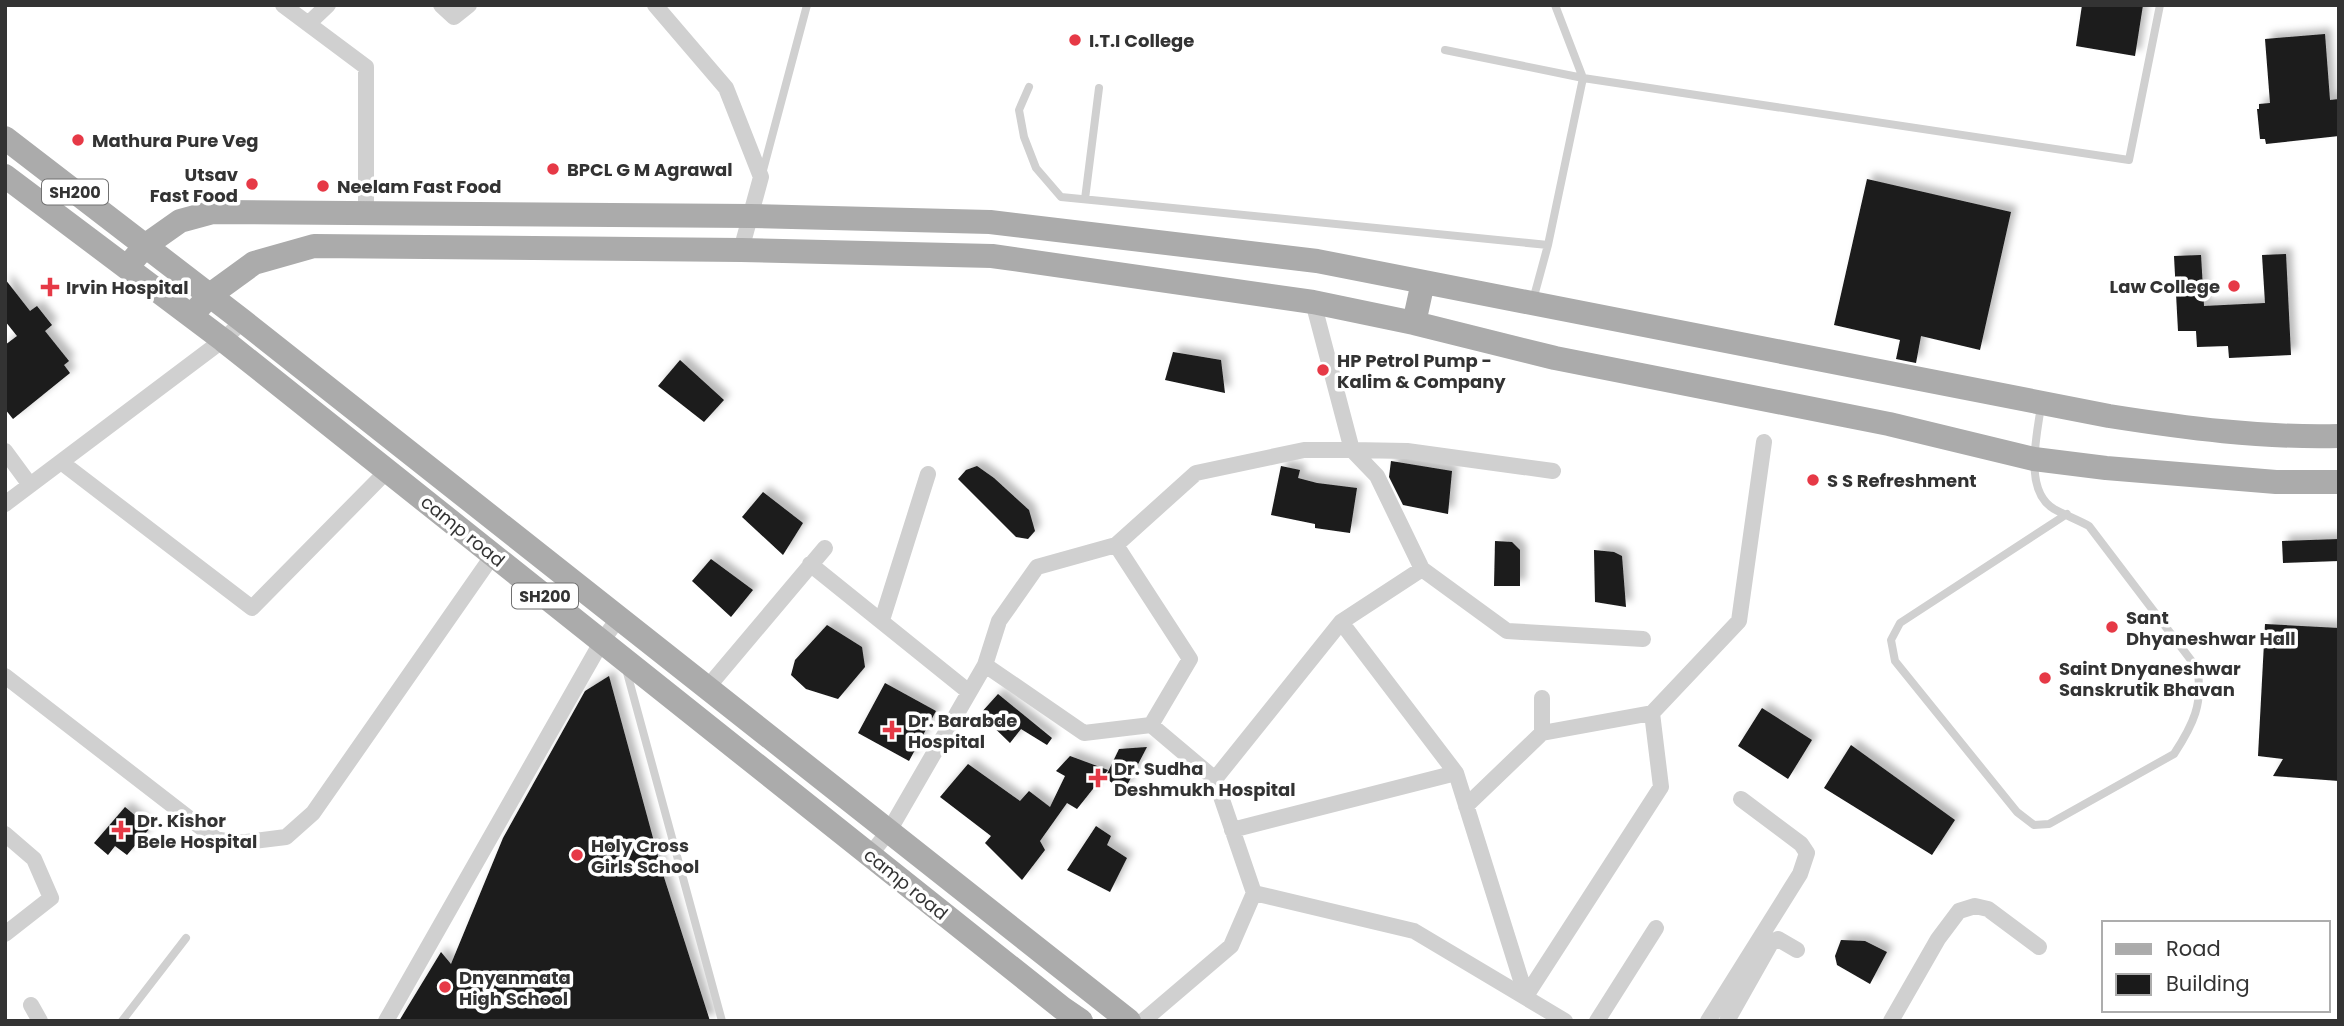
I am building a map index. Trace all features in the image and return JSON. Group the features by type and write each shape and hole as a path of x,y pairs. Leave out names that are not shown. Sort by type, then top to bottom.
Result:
{"main road":[{"name":"SH200","path":"5,138 146,245"},
{"name":"camp road","path":"5,176 192,315 1081,1021"},
{"path":"127,267 146,245 180,220 213,212 750,216 990,222 1317,261 2109,416 2203,430 2309,437 2339,436"},
{"name":"camp road","path":"146,245 1129,1021"},
{"path":"192,315 210,295 254,263 314,246 741,250 992,256 1313,302 1414,323 1555,358 1888,424 2034,459 2106,468 2276,482 2339,482"},
{"path":"1313,302 1317,261"},
{"path":"158,290 175,269"},
{"path":"1414,323 1423,282"},
{"path":"304,404 321,383"}],"street":[{"path":"283,5 366,66 366,214"},
{"path":"308,23 328,5"},
{"path":"442,5 454,17 469,5"},
{"path":"655,5 726,88 761,177 741,250"},
{"path":"1313,302 1352,450 1377,477 1422,569 1507,631 1643,639"},
{"path":"5,504 223,340 243,321"},
{"path":"1466,806 1542,733 1652,713 1739,621 1764,442"},
{"path":"870,855 889,831 985,665 999,621 1037,567 1116,545 1196,473 1304,450 1407,451 1553,471"},
{"path":"5,451 30,485"},
{"path":"61,463 252,608 387,471"},
{"path":"882,620 928,474"},
{"path":"1116,545 1190,659 1151,725"},
{"path":"707,688 825,548"},
{"path":"5,676 216,839 238,843 286,837 313,813 493,555"},
{"path":"810,564 969,692"},
{"path":"1215,779 1341,622 1422,569"},
{"path":"386,1021 602,641 618,619"},
{"path":"1341,622 1456,773 1525,996"},
{"path":"623,659 639,635"},
{"path":"985,665 1084,733 1151,725 1215,779 1254,893 1231,946 1143,1021"},
{"path":"1542,698 1542,733"},
{"path":"1525,996 1661,788 1652,713"},
{"path":"1232,830 1456,773"},
{"path":"1708,1021 1800,874 1807,853 1801,844 1741,799"},
{"path":"5,834 34,859 51,898 5,934"},
{"path":"1254,893 1414,931 1565,1021"},
{"path":"1891,1021 1938,939 1959,911 1976,906 1987,909 2039,947"},
{"path":"1597,1021 1656,928"},
{"path":"1727,1021 1771,943 1778,939 1797,950"},
{"path":"31,1005 40,1021"}],"lane":[{"path":"761,177 807,5"},
{"path":"1532,303 1548,245 1583,78 1555,5"},
{"path":"1445,50 1583,78 2129,160 2160,5"},
{"path":"1029,87 1019,110 1024,137 1036,168 1061,197 1548,245"},
{"path":"1085,200 1099,88"},
{"path":"2041,403 2034,459 2038,493 2053,509 2067,514 2089,526 2197,668 2200,696 2186,735 2174,754 2049,824 2035,825 2018,812 1895,661 1891,640 1900,624 1916,612 2067,514"},
{"path":"623,659 722,1021"},
{"path":"122,1021 186,938"}],"building":[{"path":"2082,5 2143,5 2135,56 2076,46"},
{"path":"2325,34 2330,100 2339,99 2339,136 2266,144 2265,139 2260,139 2257,109 2259,104 2270,103 2265,39"},
{"path":"1867,179 2011,212 1980,350 1921,336 1916,363 1896,359 1900,340 1834,325"},
{"path":"2286,254 2291,355 2229,358 2228,346 2197,347 2196,331 2178,331 2174,256 2201,255 2204,306 2265,303 2262,255"},
{"path":"5,279 30,311 37,306 52,325 45,331 69,361 64,365 70,373 13,419 5,409 5,345 17,336 5,321"},
{"path":"1173,352 1221,360 1225,393 1165,380"},
{"path":"680,360 724,400 704,422 658,386"},
{"path":"1391,461 1452,471 1448,514 1403,505 1389,477"},
{"path":"977,466 1029,510 1035,531 1028,539 1016,537 958,479 966,470"},
{"path":"1281,466 1300,470 1298,478 1357,488 1350,533 1315,528 1315,524 1271,515"},
{"path":"763,492 803,523 783,555 742,517"},
{"path":"2339,539 2339,561 2283,563 2282,541"},
{"path":"1495,541 1512,542 1520,550 1520,586 1494,586"},
{"path":"1594,550 1614,552 1622,556 1626,607 1595,602"},
{"path":"711,559 753,590 731,617 692,581"},
{"path":"2265,624 2339,628 2339,781 2273,776 2283,759 2258,756"},
{"path":"827,625 862,647 865,667 838,699 806,689 791,675 795,660"},
{"name":"Holy Cross Girls School","path":"609,676 662,871 710,1021 399,1021 441,952 451,964 503,838 585,691"},
{"path":"885,683 936,711 909,761 858,733"},
{"path":"998,694 1052,738 1047,745 1021,729 1010,743 980,714"},
{"path":"1762,708 1812,740 1788,779 1738,746"},
{"path":"1851,745 1955,820 1932,855 1824,788"},
{"path":"1147,747 1124,791 1105,778 1119,749"},
{"path":"1070,756 1108,770 1077,809 1067,803 1040,841 1045,850 1022,880 985,843 991,836 940,797 968,764 1020,801 1029,791 1050,807 1065,776 1056,771"},
{"path":"125,807 150,828 127,855 115,846 108,855 94,843"},
{"path":"1096,826 1111,836 1107,845 1127,858 1110,892 1067,870"},
{"path":"1841,940 1865,941 1887,952 1870,984 1837,965 1835,956"}],"place":[{"name":"I.T.I College","path":"1075,40"},
{"name":"Mathura Pure Veg","path":"78,140"},
{"name":"BPCL G M Agrawal","path":"553,169"},
{"name":"Utsav Fast Food","path":"252,184"},
{"name":"Neelam Fast Food","path":"323,186"},
{"name":"Law College","path":"2234,286"},
{"name":"Irvin Hospital","path":"50,287"},
{"name":"HP Petrol Pump - Kalim & Company","path":"1323,370"},
{"name":"S S Refreshment","path":"1813,480"},
{"name":"Sant Dhyaneshwar Hall","path":"2112,627"},
{"name":"Saint Dnyaneshwar Sanskrutik Bhavan","path":"2045,678"},
{"name":"Dr. Barabde Hospital","path":"892,730"},
{"name":"Dr. Sudha Deshmukh Hospital","path":"1098,778"},
{"name":"Dr. Kishor Bele Hospital","path":"121,830"},
{"name":"Holy Cross Girls School","path":"577,855"},
{"name":"Dnyanmata High School","path":"445,987"}]}
